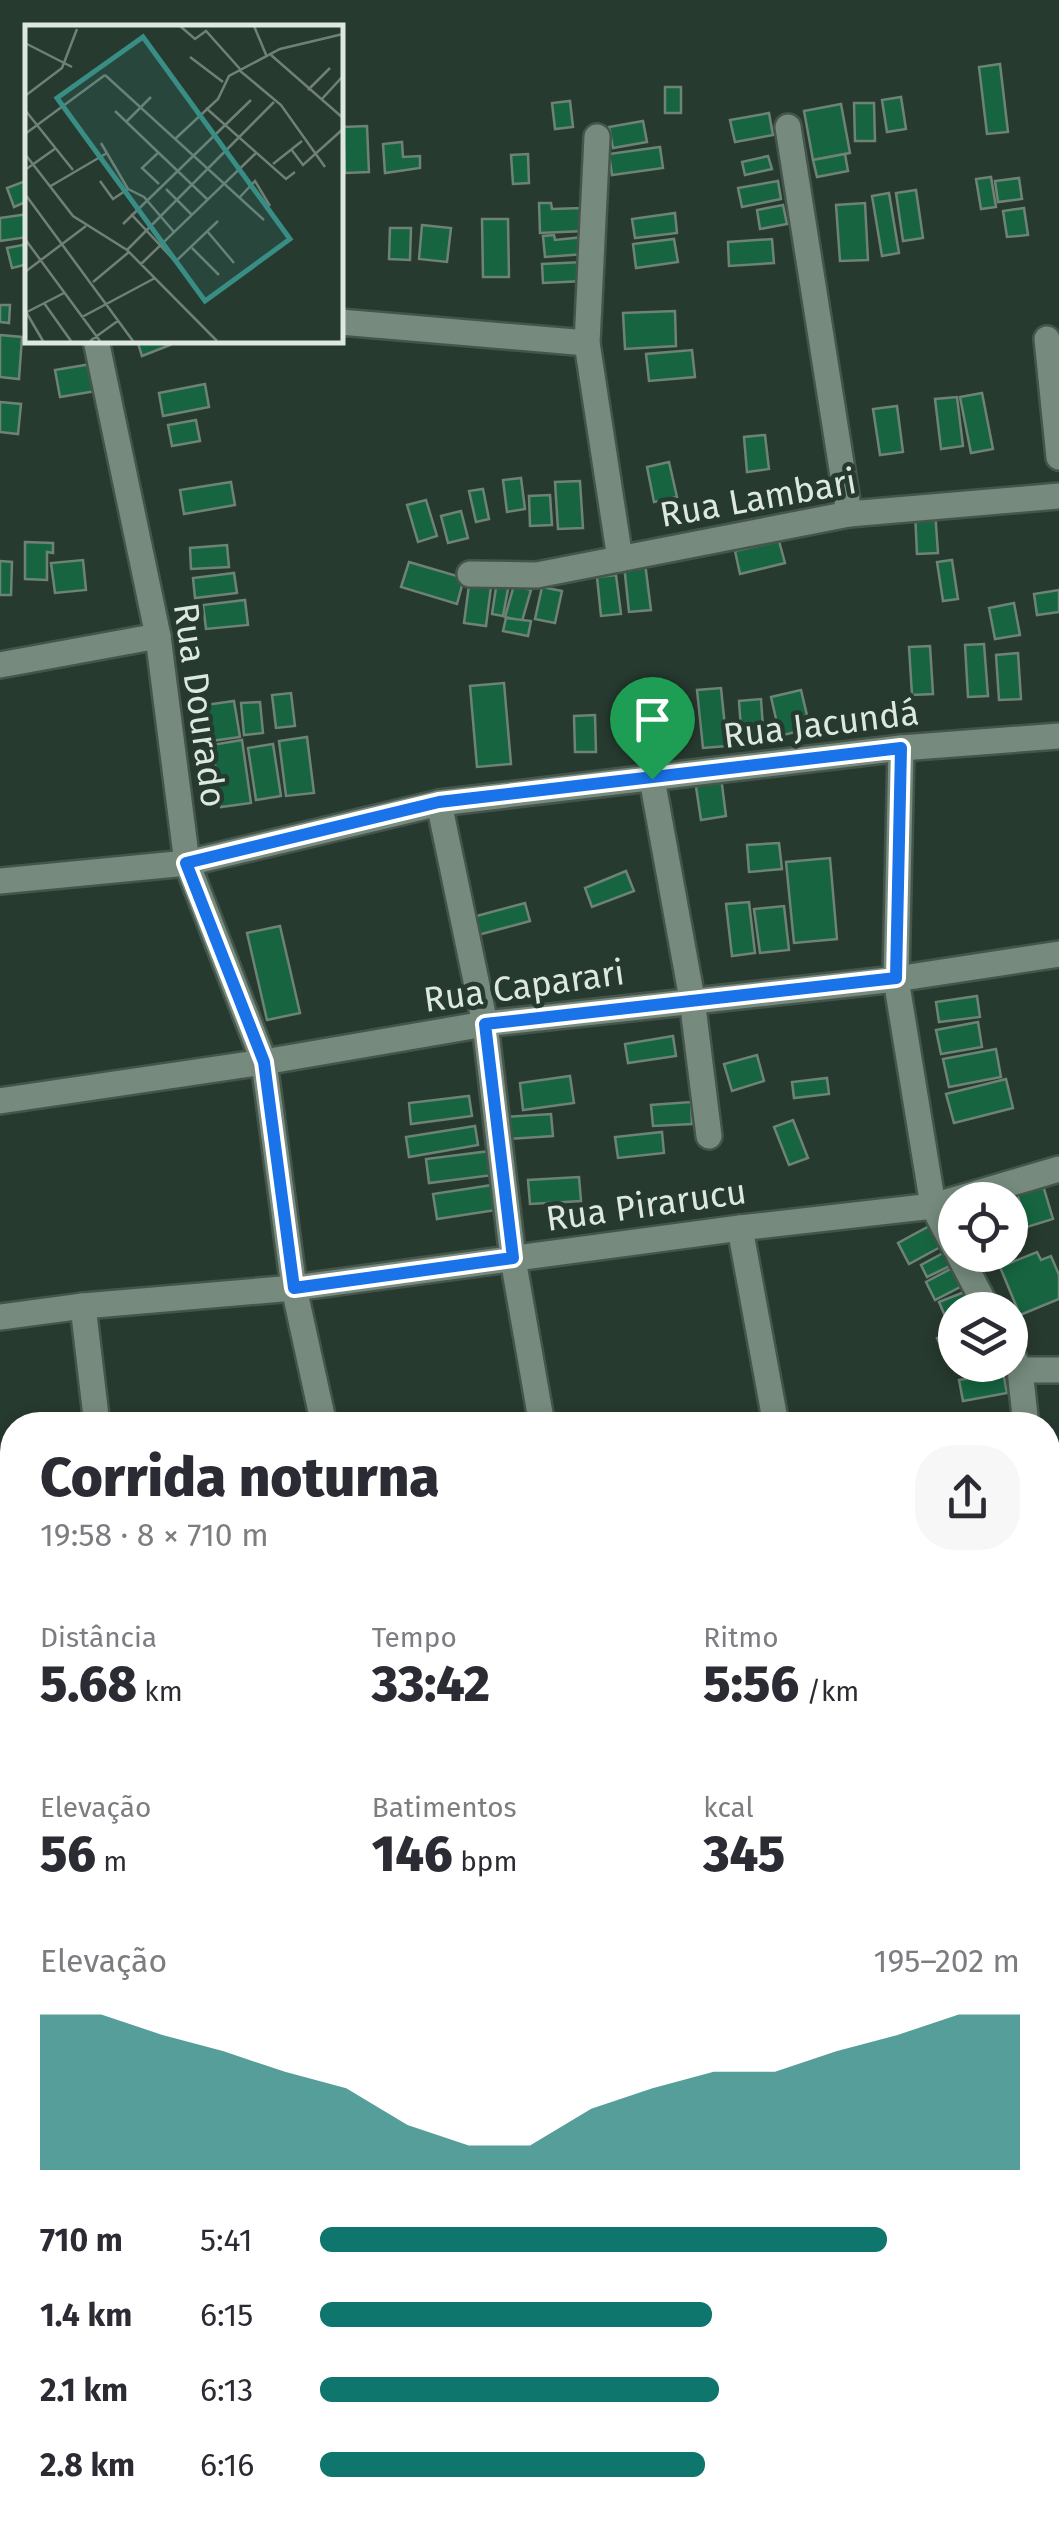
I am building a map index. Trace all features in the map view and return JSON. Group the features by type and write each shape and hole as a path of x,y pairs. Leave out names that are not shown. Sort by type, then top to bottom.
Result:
{"street":[{"path":"788,126 849,514"},
{"path":"597,137 587,343 620,559"},
{"path":"342,322 587,343"},
{"path":"1046,338 1059,457"},
{"name":"Rua Dourado","path":"96,342 158,636 186,863 264,1062 294,1288 321,1412"},
{"name":"Rua Lambari","path":"470,574 536,575 849,514 1059,496"},
{"path":"0,665 158,636"},
{"name":"Rua Jacundá","path":"0,881 186,863 439,802 901,748 1059,736"},
{"path":"901,748 896,978 932,1206 938,1217"},
{"path":"652,779 692,999 709,1136"},
{"path":"439,802 485,1024 513,1258 540,1412"},
{"name":"Rua Caparari","path":"0,1102 485,1024 896,978 1059,954"},
{"name":"Rua Pirarucu","path":"0,1317 294,1288 932,1206 1059,1169"},
{"path":"740,1228 774,1412"},
{"path":"83,1306 95,1412"},
{"path":"1028,1364 1059,1370"},
{"path":"1019,1382 1024,1412"}],"building":[{"path":"1000,64 1008,132 987,134 979,67"},
{"path":"665,87 681,87 681,113 665,113"},
{"path":"901,97 906,129 887,132 882,100"},
{"path":"570,101 573,127 555,129 552,103"},
{"path":"854,103 874,103 875,141 855,141"},
{"path":"841,104 850,153 813,160 804,111"},
{"path":"769,113 773,135 735,142 730,120"},
{"path":"643,121 647,142 613,148 609,127"},
{"path":"367,126 369,172 345,173 343,127"},
{"path":"402,142 403,157 420,156 420,168 385,173 383,144"},
{"path":"660,147 663,168 612,175 609,154"},
{"path":"528,154 529,183 513,184 511,155"},
{"path":"845,154 848,171 817,177 813,160"},
{"path":"768,156 772,169 745,175 742,162"},
{"path":"991,177 996,207 981,209 976,179"},
{"path":"1019,178 1022,199 998,202 995,181"},
{"path":"25,181 25,202 14,207 7,188"},
{"path":"778,181 781,199 742,207 738,188"},
{"path":"916,190 923,238 903,241 896,193"},
{"path":"889,193 899,253 882,256 872,196"},
{"path":"539,203 551,203 552,209 582,208 584,231 540,233"},
{"path":"865,203 868,260 840,261 836,205"},
{"path":"783,205 787,224 760,229 757,210"},
{"path":"1024,208 1028,235 1007,237 1003,211"},
{"path":"675,213 677,233 635,238 632,219"},
{"path":"25,214 25,237 0,241 0,218"},
{"path":"482,219 508,219 509,277 483,277"},
{"path":"422,225 451,228 447,262 419,259"},
{"path":"390,228 411,228 410,260 389,259"},
{"path":"554,235 555,240 584,237 585,254 545,257 543,236"},
{"path":"674,239 678,262 636,268 633,244"},
{"path":"772,239 774,263 729,266 728,242"},
{"path":"25,245 25,265 12,268 7,248"},
{"path":"583,262 584,281 543,283 542,264"},
{"path":"0,305 10,305 9,323 0,322"},
{"path":"675,311 676,346 625,349 623,313"},
{"path":"0,335 22,337 19,379 0,377"},
{"path":"138,342 169,342 170,345 142,356"},
{"path":"692,350 695,377 649,381 646,354"},
{"path":"97,363 102,390 60,397 55,370"},
{"path":"205,384 209,407 163,416 159,393"},
{"path":"982,393 993,449 971,453 960,397"},
{"path":"957,397 963,446 941,449 935,399"},
{"path":"0,402 21,404 18,434 0,432"},
{"path":"897,406 903,452 880,455 873,409"},
{"path":"196,420 200,441 172,446 168,425"},
{"path":"765,435 769,469 747,472 744,437"},
{"path":"669,462 677,497 654,502 647,467"},
{"path":"521,478 525,509 507,512 503,480"},
{"path":"580,481 583,528 558,529 555,482"},
{"path":"231,482 235,505 184,514 180,490"},
{"path":"483,489 489,519 476,522 469,491"},
{"path":"550,495 552,525 530,526 529,496"},
{"path":"426,500 437,536 418,542 407,505"},
{"path":"935,510 938,553 917,554 915,512"},
{"path":"461,511 468,538 448,543 441,516"},
{"path":"779,541 785,563 740,574 735,551"},
{"path":"25,542 53,543 53,553 47,552 47,580 25,579"},
{"path":"227,545 229,567 191,569 190,548"},
{"path":"83,560 86,590 55,593 51,563"},
{"path":"952,560 958,599 943,601 937,562"},
{"path":"0,561 12,562 11,595 0,595"},
{"path":"409,562 464,578 457,604 401,587"},
{"path":"645,563 651,610 629,612 624,565"},
{"path":"234,573 237,593 195,598 193,578"},
{"path":"616,575 621,614 601,616 597,577"},
{"path":"497,581 509,584 503,616 492,614"},
{"path":"469,585 491,587 486,626 464,623"},
{"path":"514,585 531,590 522,621 505,617"},
{"path":"542,587 562,591 555,623 535,619"},
{"path":"1059,590 1059,612 1037,615 1034,594"},
{"path":"245,600 248,625 206,629 203,605"},
{"path":"1014,603 1020,635 995,639 989,608"},
{"path":"506,618 531,621 528,636 503,631"},
{"path":"984,644 988,696 968,697 965,645"},
{"path":"930,646 933,694 912,695 909,647"},
{"path":"1018,653 1021,699 999,700 996,655"},
{"path":"504,683 511,764 477,767 470,686"},
{"path":"721,688 727,746 703,748 697,690"},
{"path":"801,690 810,728 780,736 771,697"},
{"path":"291,693 295,726 276,728 272,695"},
{"path":"761,699 763,728 741,730 739,701"},
{"path":"234,701 240,737 211,741 205,705"},
{"path":"260,702 263,733 244,735 241,703"},
{"path":"595,715 596,752 575,752 574,716"},
{"path":"646,720 652,755 635,758 630,723"},
{"path":"307,737 314,793 286,796 279,741"},
{"path":"242,740 251,803 221,807 212,745"},
{"path":"273,744 281,796 256,800 248,748"},
{"path":"721,777 726,816 701,820 695,780"},
{"path":"779,843 782,869 749,872 747,845"},
{"path":"830,858 837,939 794,943 786,862"},
{"path":"626,871 634,891 592,907 585,888"},
{"path":"749,902 755,953 732,956 726,904"},
{"path":"525,903 530,921 478,935 473,917"},
{"path":"784,906 789,950 760,953 754,909"},
{"path":"280,926 300,1013 267,1020 247,933"},
{"path":"977,996 980,1017 939,1022 936,1002"},
{"path":"978,1022 982,1047 941,1054 936,1030"},
{"path":"673,1036 676,1056 628,1063 625,1044"},
{"path":"996,1049 1001,1077 949,1087 943,1059"},
{"path":"757,1055 764,1081 732,1091 724,1064"},
{"path":"570,1076 574,1103 523,1110 520,1083"},
{"path":"827,1078 829,1094 794,1098 792,1082"},
{"path":"1006,1079 1013,1108 954,1123 946,1094"},
{"path":"469,1096 472,1116 411,1124 409,1103"},
{"path":"691,1102 692,1124 653,1126 651,1105"},
{"path":"551,1114 553,1136 507,1139 506,1117"},
{"path":"793,1120 808,1158 789,1165 774,1127"},
{"path":"475,1126 478,1145 409,1157 406,1137"},
{"path":"662,1132 664,1153 618,1158 615,1137"},
{"path":"490,1151 493,1175 429,1183 426,1159"},
{"path":"579,1177 581,1201 530,1204 528,1180"},
{"path":"1042,1182 1053,1219 1028,1227 1028,1186"},
{"path":"492,1185 496,1210 437,1219 433,1194"},
{"path":"933,1224 938,1234 938,1248 909,1264 898,1243"},
{"path":"1037,1252 1041,1260 1051,1256 1059,1275 1059,1299 1028,1312 1028,1292 1010,1292 1002,1272 1028,1272 1028,1256"},
{"path":"938,1256 938,1272 927,1277 921,1265"},
{"path":"945,1272 959,1272 966,1284 950,1292 938,1292 935,1300 926,1282"},
{"path":"959,1382 1005,1382 1007,1393 963,1401"}],"route":[{"path":"901,748 896,978 485,1024 513,1258 294,1288 264,1062 186,863 439,802 652,779 901,748"}]}
